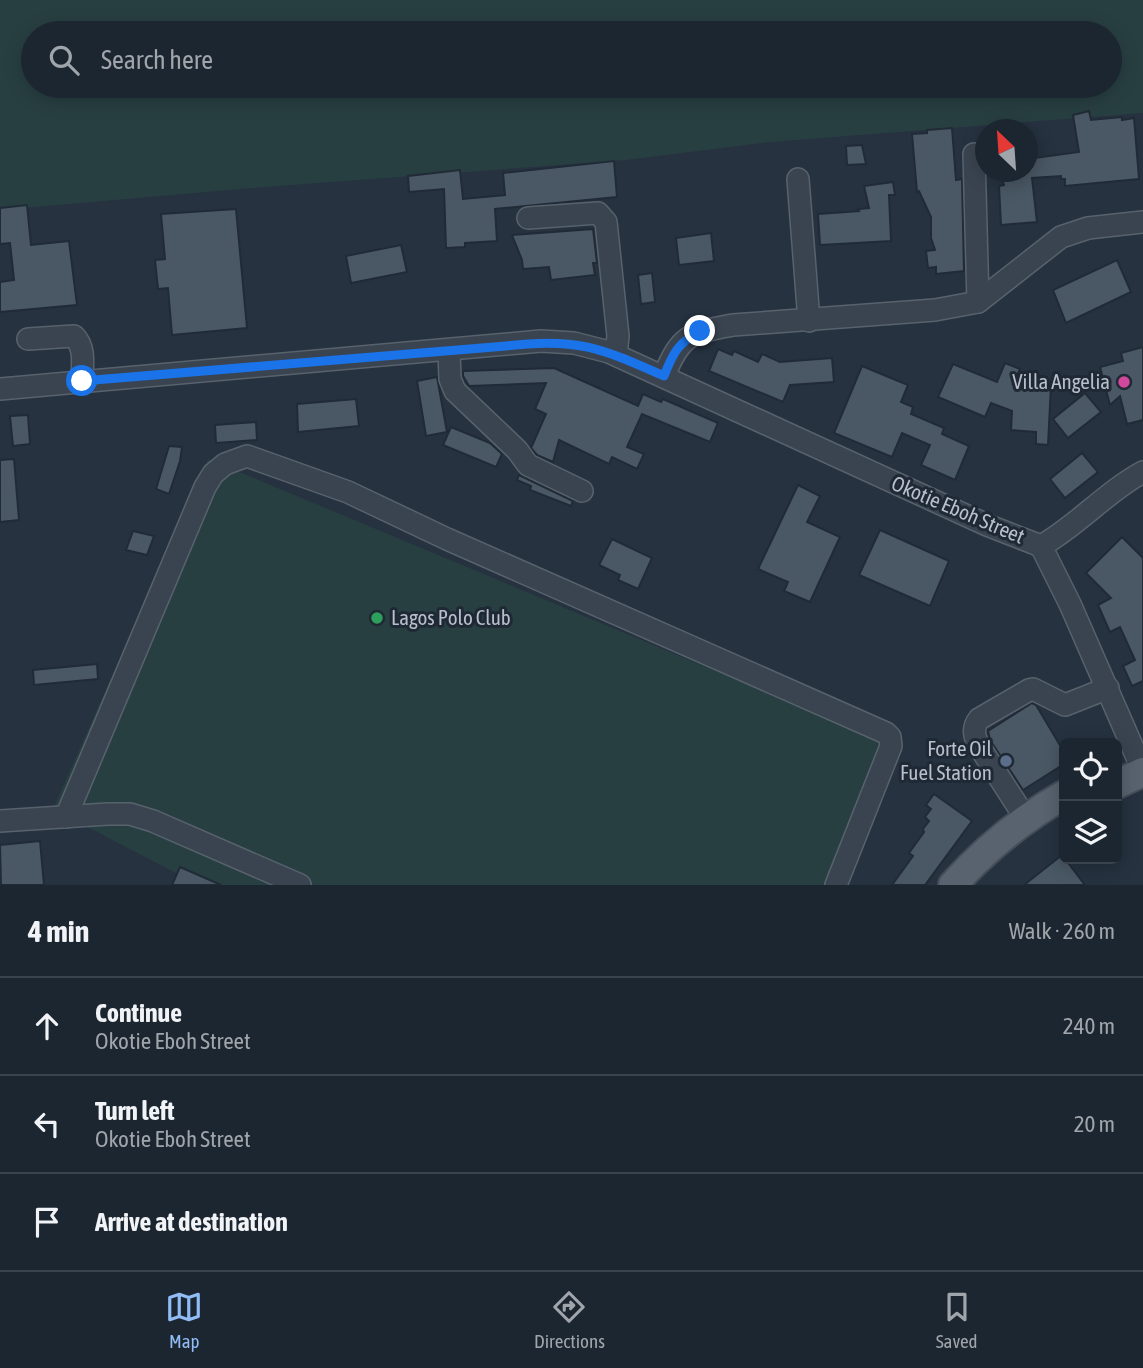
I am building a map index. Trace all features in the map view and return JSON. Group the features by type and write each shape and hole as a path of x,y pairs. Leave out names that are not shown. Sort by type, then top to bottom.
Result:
{"main road":[{"path":"1122,779 1137,765"},
{"path":"953,885 992,845 1059,798"},
{"path":"971,885 1020,842 1059,816"}],"street":[{"path":"974,154 978,302"},
{"path":"798,179 809,321"},
{"path":"528,218 598,213 603,217 618,336 616,355"},
{"path":"664,376 672,355 683,340 700,331 733,325 935,310 978,302 1061,237 1088,228 1143,222"},
{"path":"28,339 74,336 80,342 82,352 82,381"},
{"name":"Okotie Eboh Street","path":"0,389 541,341 574,343 616,355 987,525 1041,546 1108,688 1137,765"},
{"path":"449,351 450,379 455,391 517,450 528,466 582,491"},
{"path":"66,817 205,487 213,474 225,464 247,456 348,492 447,539 886,733 890,737 891,746 836,885"},
{"path":"1041,546 1064,533 1121,484 1143,472"},
{"path":"1026,819 979,746 975,737 975,724 1029,690 1033,689 1065,705 1108,688"},
{"path":"0,821 131,814 300,885"}],"green space":[{"path":"0,0 1143,0 1143,113 1038,121 1038,119 975,119 975,126 770,142 626,160 0,210"},
{"name":"Lagos Polo Club","path":"208,459 881,740 829,885 199,885 53,809"}],"building":[{"path":"1089,111 1091,120 1134,118 1139,179 1065,186 1065,179 1061,179 1061,176 1038,178 1038,158 1079,152 1073,115"},
{"path":"952,128 956,180 962,179 964,271 936,274 936,267 928,268 926,251 935,250 931,238 931,217 919,191 917,192 912,134"},
{"path":"862,145 866,164 847,165 846,146"},
{"path":"614,161 617,197 495,209 497,241 465,243 465,247 446,248 444,189 409,192 408,176 460,170 463,199 505,195 503,173"},
{"path":"893,182 895,195 889,195 891,241 820,245 818,214 869,208 864,186"},
{"path":"1003,182 1032,182 1037,222 1001,225 999,186 1004,185"},
{"path":"27,205 31,245 69,241 77,305 0,312 0,282 14,280 10,243 0,244 0,208"},
{"path":"236,209 247,328 172,335 168,288 158,289 155,260 165,259 161,214"},
{"path":"593,229 597,263 593,263 595,275 551,280 549,267 523,269 512,235"},
{"path":"711,233 714,261 679,265 676,238"},
{"path":"401,245 407,272 351,283 346,256"},
{"path":"1117,260 1131,292 1066,323 1053,290"},
{"path":"652,273 655,302 641,304 638,275"},
{"name":"Villa Angelia","path":"1143,347 1143,420 1127,424 1120,396 1110,405 1100,367 1123,361 1121,353"},
{"path":"718,349 732,355 734,351 758,362 762,354 780,362 832,358 834,382 790,385 783,402 709,371"},
{"path":"1005,363 1020,369 1013,384 1051,385 1048,445 1036,444 1036,432 1011,430 1012,411 991,403 985,417 938,397 953,364 997,382"},
{"path":"862,366 908,385 901,402 913,407 911,414 944,428 942,434 969,446 955,480 921,465 930,445 902,433 892,457 834,433"},
{"path":"554,368 638,406 643,394 661,402 663,399 718,423 710,442 642,414 627,447 644,454 637,469 612,457 609,464 559,440 553,462 537,455 531,448 546,414 535,409 546,383 469,386 463,376 463,371"},
{"path":"437,377 447,432 426,436 417,381"},
{"path":"1085,393 1101,412 1068,438 1053,419"},
{"path":"356,399 359,426 298,432 297,404"},
{"path":"28,415 30,444 13,446 10,416"},
{"path":"256,422 257,440 216,443 215,425"},
{"path":"451,427 490,443 502,454 496,467 443,445"},
{"path":"169,446 182,447 169,494 156,489"},
{"path":"1082,453 1098,472 1065,498 1050,479"},
{"path":"14,459 19,520 0,522 0,460"},
{"path":"519,475 573,501 571,506 530,490 531,486 517,480"},
{"path":"798,485 820,496 807,522 840,537 810,602 784,591 788,582 758,569"},
{"path":"880,530 949,561 930,606 859,575"},
{"path":"133,531 154,536 147,555 126,550"},
{"path":"1122,537 1143,558 1143,681 1132,686 1123,666 1135,660 1120,627 1110,632 1098,605 1111,598 1086,573"},
{"path":"612,539 652,558 638,589 618,580 620,575 599,565"},
{"path":"97,664 98,679 34,685 33,670"},
{"path":"1032,703 1036,705 1059,744 1059,767 1023,790 990,740 988,731"},
{"path":"934,794 972,821 925,885 892,885 913,856 909,853 929,821 925,817 931,809 926,805"},
{"path":"40,841 44,885 1,885 0,845"},
{"path":"1059,857 1059,864 1069,864 1085,885 1024,885"},
{"path":"180,867 221,885 172,885"}],"place":[{"name":"Villa Angelia","path":"1124,382"},
{"name":"Lagos Polo Club","path":"377,618"},
{"name":"Forte Oil Fuel Station","path":"1006,761"}],"route":[{"path":"82,381 541,341 574,343 610,352 664,376 672,355 683,340 700,331"}]}
